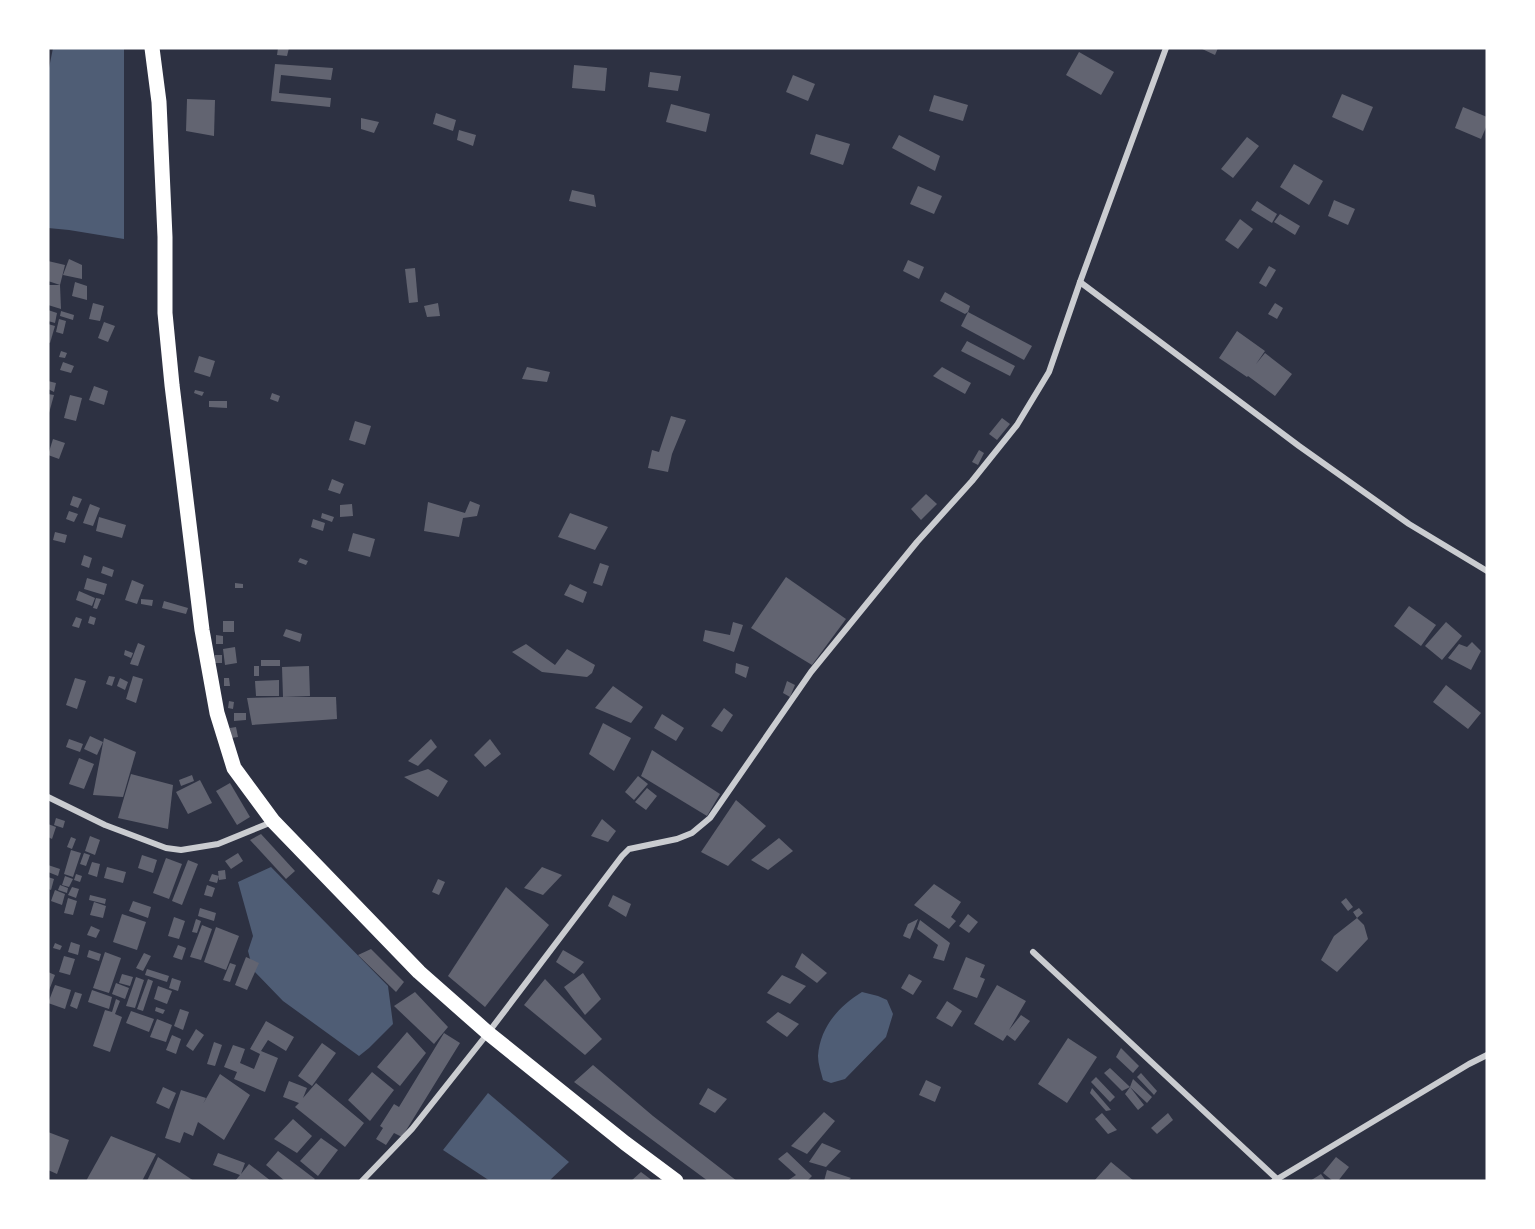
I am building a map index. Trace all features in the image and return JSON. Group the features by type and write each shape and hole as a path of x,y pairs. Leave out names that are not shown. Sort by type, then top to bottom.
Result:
{"main road":[{"path":"152,48 159,102 165,237 165,314 172,385 202,630 217,713 234,768 273,821 419,972 489,1033 625,1143 676,1181"}],"street":[{"path":"362,1181 412,1128 489,1033 622,856 629,849 677,839 692,833 710,818 811,672 917,542 972,481 1017,425 1049,372 1166,48"},
{"path":"1080,282 1299,446 1409,524 1487,571"},
{"path":"48,797 105,825 166,848 181,850 218,844 273,821"},
{"path":"1033,952 1275,1180 1487,1055"}],"water":[{"path":"53,48 124,48 124,239 48,228 48,73"},
{"path":"271,867 388,986 393,1024 359,1056 283,1001 253,970 248,951 253,936 238,882"},
{"path":"862,992 887,1000 893,1014 886,1037 845,1079 831,1083 823,1080 818,1056 822,1036 838,1011"},
{"path":"488,1093 569,1162 549,1181 490,1181 443,1150"}],"building":[{"path":"278,48 289,48 287,56 277,55"},
{"path":"1200,48 1218,48 1215,55"},
{"path":"1079,52 1114,72 1101,95 1066,75"},
{"path":"275,64 333,68 331,80 281,75 279,93 331,98 330,107 271,101"},
{"path":"574,65 607,68 605,91 572,88"},
{"path":"650,72 681,76 678,91 648,87"},
{"path":"793,75 815,84 808,101 786,92"},
{"path":"1342,94 1373,107 1363,131 1332,117"},
{"path":"934,95 968,105 963,121 929,111"},
{"path":"187,99 215,100 214,136 186,131"},
{"path":"671,104 710,114 706,132 666,122"},
{"path":"1463,107 1487,117 1487,125 1481,139 1455,128"},
{"path":"436,113 456,120 453,131 433,124"},
{"path":"361,118 379,122 374,133 361,129"},
{"path":"459,130 476,135 473,146 457,140"},
{"path":"816,134 850,144 843,165 810,154"},
{"path":"899,135 940,156 935,171 892,148"},
{"path":"1247,137 1259,146 1233,178 1221,169"},
{"path":"1294,164 1323,181 1309,205 1280,187"},
{"path":"918,186 942,196 934,214 910,204"},
{"path":"572,190 594,195 596,207 569,201"},
{"path":"1334,200 1355,209 1348,225 1328,216"},
{"path":"1257,201 1277,214 1272,223 1251,210"},
{"path":"1280,214 1300,226 1295,235 1274,222"},
{"path":"1240,219 1253,229 1238,249 1225,240"},
{"path":"69,259 82,265 82,279 63,275"},
{"path":"908,260 924,267 919,279 903,271"},
{"path":"48,261 65,265 60,285 48,281"},
{"path":"1269,266 1276,270 1266,287 1259,283"},
{"path":"415,268 418,302 409,303 405,269"},
{"path":"75,282 87,286 87,300 72,296"},
{"path":"49,285 60,285 61,309 48,305"},
{"path":"945,292 970,306 968,312 965,314 940,301"},
{"path":"93,303 104,306 100,321 89,319"},
{"path":"438,303 440,316 427,317 424,306"},
{"path":"1275,303 1283,308 1277,319 1268,314"},
{"path":"48,310 57,313 55,323 48,321"},
{"path":"61,311 74,315 73,320 60,316"},
{"path":"968,312 1032,346 1024,360 961,326"},
{"path":"59,319 66,321 63,334 56,332"},
{"path":"104,322 115,326 108,342 98,338"},
{"path":"48,324 55,326 50,343 48,342"},
{"path":"1237,331 1265,351 1256,364 1265,353 1292,374 1275,396 1219,358"},
{"path":"967,341 1015,366 1010,376 961,351"},
{"path":"61,351 67,353 65,358 59,357"},
{"path":"199,356 215,361 210,377 194,372"},
{"path":"63,362 74,366 71,373 60,370"},
{"path":"527,367 550,372 547,382 522,379"},
{"path":"942,367 971,383 965,394 933,376"},
{"path":"48,381 56,383 54,392 48,389"},
{"path":"94,386 108,391 104,405 89,400"},
{"path":"195,390 204,392 202,396 194,393"},
{"path":"272,393 280,396 278,402 270,399"},
{"path":"48,394 54,395 49,413 48,413"},
{"path":"70,395 82,398 76,421 64,418"},
{"path":"209,401 227,401 227,408 209,407"},
{"path":"671,416 686,420 672,454 668,472 648,468 652,450 659,452"},
{"path":"1002,418 1010,424 997,440 989,434"},
{"path":"355,421 371,426 365,445 349,440"},
{"path":"53,439 65,443 59,459 48,455"},
{"path":"979,450 984,453 978,465 972,462"},
{"path":"332,479 344,484 340,494 328,490"},
{"path":"926,494 937,504 921,520 911,509"},
{"path":"73,496 82,499 78,508 70,505"},
{"path":"470,501 480,505 477,516 463,518 459,537 424,531 428,502 465,513"},
{"path":"90,504 100,508 93,526 83,523"},
{"path":"352,504 353,516 340,517 340,505"},
{"path":"69,511 78,514 74,522 66,519"},
{"path":"322,513 334,517 332,522 321,518"},
{"path":"570,513 608,527 595,550 558,537"},
{"path":"99,517 126,525 122,538 96,531"},
{"path":"313,519 325,523 323,531 311,527"},
{"path":"55,532 67,535 65,543 53,540"},
{"path":"353,533 375,539 370,557 348,551"},
{"path":"84,555 92,558 89,568 81,565"},
{"path":"300,558 308,561 306,565 298,562"},
{"path":"600,563 609,566 602,586 593,583"},
{"path":"103,566 114,570 112,577 101,573"},
{"path":"786,577 846,619 812,665 751,628"},
{"path":"87,578 107,584 104,595 84,589"},
{"path":"132,580 144,585 137,604 125,600"},
{"path":"235,583 243,584 243,588 235,588"},
{"path":"570,584 587,592 583,603 564,595"},
{"path":"79,591 95,598 92,606 76,600"},
{"path":"96,598 101,599 97,609 93,608"},
{"path":"141,599 153,600 152,606 141,604"},
{"path":"164,601 188,608 186,614 162,608"},
{"path":"1409,606 1436,625 1421,646 1394,626"},
{"path":"90,616 96,618 94,625 88,623"},
{"path":"76,617 82,619 79,628 72,626"},
{"path":"223,621 234,621 234,632 223,632"},
{"path":"733,622 743,625 734,652 703,641 705,630 730,635"},
{"path":"1446,622 1462,636 1442,660 1425,646"},
{"path":"286,629 302,634 300,642 283,636"},
{"path":"216,635 223,636 223,644 216,644"},
{"path":"1472,642 1481,651 1471,670 1448,658 1459,644 1467,647"},
{"path":"138,643 145,646 138,666 130,664"},
{"path":"526,644 555,665 567,649 595,665 592,673 587,677 542,672 512,652"},
{"path":"235,647 237,663 225,665 223,649"},
{"path":"125,650 133,653 131,658 124,655"},
{"path":"215,655 222,655 222,663 215,663"},
{"path":"261,660 280,660 280,666 261,666"},
{"path":"736,663 749,667 746,678 735,673"},
{"path":"254,666 259,666 259,676 254,676"},
{"path":"309,666 310,696 283,697 282,667"},
{"path":"109,676 115,677 112,686 106,684"},
{"path":"133,676 143,679 136,703 126,699"},
{"path":"75,678 86,681 77,709 66,705"},
{"path":"120,678 128,682 125,690 117,686"},
{"path":"224,678 229,678 230,686 224,686"},
{"path":"279,680 279,696 256,696 255,681"},
{"path":"787,681 795,685 790,697 783,693"},
{"path":"1446,685 1481,713 1468,729 1433,702"},
{"path":"613,686 643,707 631,723 595,708"},
{"path":"336,697 337,719 252,725 247,698"},
{"path":"229,701 234,702 233,709 228,708"},
{"path":"724,708 733,715 722,732 711,726"},
{"path":"234,713 246,713 246,720 234,721"},
{"path":"662,714 684,728 676,741 654,728"},
{"path":"603,723 631,738 614,771 589,754"},
{"path":"236,727 238,737 231,738 230,728"},
{"path":"90,736 103,742 97,755 84,749"},
{"path":"104,738 136,752 123,797 93,795"},
{"path":"69,739 83,744 80,752 66,747"},
{"path":"431,739 437,747 418,766 408,761"},
{"path":"490,739 501,754 485,767 474,755"},
{"path":"652,750 720,794 707,816 641,776"},
{"path":"79,758 94,764 84,789 69,784"},
{"path":"428,769 448,781 438,797 404,777"},
{"path":"131,774 173,785 168,829 118,818"},
{"path":"192,775 194,781 181,786 179,780"},
{"path":"638,776 648,784 634,800 625,792"},
{"path":"200,780 212,803 188,814 176,792"},
{"path":"230,783 250,817 237,825 216,791"},
{"path":"647,788 657,796 646,810 635,802"},
{"path":"736,800 766,826 728,866 701,852"},
{"path":"56,818 65,821 63,828 54,825"},
{"path":"602,819 616,831 608,842 591,836"},
{"path":"48,824 56,827 52,839 48,837"},
{"path":"261,834 295,871 286,879 250,840"},
{"path":"90,836 100,840 95,855 85,851"},
{"path":"71,837 76,839 72,849 67,847"},
{"path":"779,838 793,851 768,870 751,860"},
{"path":"71,850 81,853 73,877 64,874"},
{"path":"84,853 90,855 86,866 80,864"},
{"path":"238,853 243,861 231,869 225,861"},
{"path":"142,855 157,860 153,873 138,868"},
{"path":"166,858 182,864 169,899 153,893"},
{"path":"188,860 198,864 182,905 172,901"},
{"path":"92,862 100,864 97,877 88,874"},
{"path":"48,865 60,869 58,876 48,872"},
{"path":"107,867 126,872 123,883 104,878"},
{"path":"542,867 562,875 543,895 524,888"},
{"path":"225,870 226,879 219,880 218,871"},
{"path":"76,874 82,876 80,882 74,880"},
{"path":"212,874 219,876 217,883 209,881"},
{"path":"65,876 73,879 69,887 62,885"},
{"path":"48,877 54,879 51,890 48,889"},
{"path":"438,879 445,882 439,895 432,892"},
{"path":"934,884 961,902 951,917 956,921 949,929 914,905"},
{"path":"60,885 68,888 67,893 58,890"},
{"path":"207,885 215,888 212,897 204,895"},
{"path":"72,887 79,889 76,898 68,895"},
{"path":"506,887 549,925 485,1007 448,976"},
{"path":"55,890 65,894 62,905 51,901"},
{"path":"90,895 106,899 105,904 89,900"},
{"path":"613,895 631,904 626,917 608,906"},
{"path":"68,898 77,901 73,915 64,913"},
{"path":"1346,898 1353,907 1348,911 1341,902"},
{"path":"133,901 151,907 148,918 129,911"},
{"path":"94,902 106,906 103,918 90,915"},
{"path":"200,908 216,913 214,921 198,916"},
{"path":"1359,908 1363,913 1357,918 1353,912"},
{"path":"122,914 146,922 137,950 113,942"},
{"path":"968,914 978,922 969,933 959,926"},
{"path":"174,917 185,921 179,939 168,936"},
{"path":"1357,918 1364,925 1368,939 1337,972 1321,960 1334,936"},
{"path":"196,919 201,921 197,933 192,932"},
{"path":"918,919 910,939 903,936 908,924"},
{"path":"920,920 950,943 944,961 933,958 938,945 917,929"},
{"path":"202,925 212,929 201,960 190,957"},
{"path":"91,926 100,930 96,938 87,935"},
{"path":"216,927 239,936 226,970 204,962"},
{"path":"71,942 80,945 78,955 68,952"},
{"path":"55,943 62,946 60,950 53,948"},
{"path":"178,945 186,948 182,960 173,957"},
{"path":"371,949 404,982 396,992 358,955"},
{"path":"89,950 101,954 99,961 87,957"},
{"path":"563,950 584,962 574,974 556,962"},
{"path":"105,952 121,958 109,993 93,988"},
{"path":"144,953 151,956 143,971 136,968"},
{"path":"802,953 827,973 817,983 795,967"},
{"path":"64,956 75,959 70,975 59,972"},
{"path":"246,957 259,963 247,990 235,985"},
{"path":"966,957 985,965 980,977 985,979 977,998 953,989"},
{"path":"230,963 236,965 230,982 223,980"},
{"path":"147,969 169,976 167,982 145,975"},
{"path":"48,972 55,975 48,993"},
{"path":"583,973 601,999 585,1015 564,987"},
{"path":"122,974 133,977 130,986 119,983"},
{"path":"909,974 922,981 913,995 901,988"},
{"path":"782,975 806,986 790,1004 767,993"},
{"path":"136,977 144,980 135,1008 126,1006"},
{"path":"172,978 181,981 178,991 169,988"},
{"path":"148,979 153,981 143,1011 137,1009"},
{"path":"545,979 602,1039 585,1055 524,1005"},
{"path":"116,983 129,988 125,999 112,994"},
{"path":"55,985 71,990 65,1009 48,1003"},
{"path":"997,985 1026,1001 1009,1030 1021,1015 1030,1021 1015,1041 1007,1035 1003,1041 974,1024"},
{"path":"158,986 172,991 167,1004 154,999"},
{"path":"92,990 112,997 109,1009 88,1002"},
{"path":"75,992 82,994 77,1009 70,1006"},
{"path":"415,992 448,1027 434,1044 394,1006"},
{"path":"116,999 120,1001 115,1014 122,1017 110,1052 93,1046 105,1010 112,1012"},
{"path":"947,1001 962,1011 952,1027 936,1018"},
{"path":"156,1007 165,1010 163,1014 155,1011"},
{"path":"180,1009 189,1012 183,1030 174,1026"},
{"path":"131,1011 154,1019 149,1032 126,1023"},
{"path":"778,1012 799,1024 787,1037 766,1022"},
{"path":"157,1019 172,1025 166,1042 150,1037"},
{"path":"266,1021 294,1037 286,1051 268,1040 261,1051 278,1058 265,1092 234,1079 237,1072 224,1067 233,1045 245,1049 240,1063 254,1069 260,1054 250,1049"},
{"path":"196,1029 204,1035 193,1051 186,1046"},
{"path":"407,1032 426,1053 400,1086 377,1067"},
{"path":"444,1033 460,1043 402,1137 394,1133 386,1145 376,1139 383,1128 380,1126 394,1104 399,1107"},
{"path":"172,1035 181,1039 176,1054 166,1050"},
{"path":"1068,1038 1097,1057 1067,1103 1038,1084"},
{"path":"214,1042 222,1045 215,1066 207,1064"},
{"path":"322,1043 336,1053 312,1086 298,1076"},
{"path":"1121,1048 1139,1066 1133,1073 1116,1057"},
{"path":"593,1065 653,1116 737,1181 708,1181 574,1082"},
{"path":"1110,1068 1130,1087 1122,1091 1104,1073"},
{"path":"372,1072 394,1090 370,1121 348,1100"},
{"path":"1141,1073 1157,1091 1154,1095 1137,1077"},
{"path":"220,1074 250,1095 224,1140 198,1122 193,1136 184,1132 180,1143 165,1138 181,1090 206,1098 203,1104"},
{"path":"1096,1077 1115,1097 1110,1102 1091,1082"},
{"path":"1133,1079 1152,1097 1147,1103 1130,1087"},
{"path":"926,1080 941,1087 935,1102 919,1095"},
{"path":"289,1081 307,1088 303,1098 316,1083 364,1123 345,1147 295,1107 299,1103 283,1097"},
{"path":"163,1087 176,1093 169,1109 156,1103"},
{"path":"1130,1087 1144,1105 1138,1110 1125,1094"},
{"path":"708,1088 727,1099 715,1113 699,1104"},
{"path":"1092,1088 1111,1110 1106,1111 1090,1093"},
{"path":"824,1112 835,1121 807,1154 791,1146"},
{"path":"1102,1113 1117,1130 1108,1134 1095,1119"},
{"path":"1168,1113 1173,1120 1157,1134 1151,1128"},
{"path":"293,1119 312,1136 297,1153 274,1139"},
{"path":"48,1132 69,1140 57,1174 48,1170"},
{"path":"111,1136 156,1154 142,1181 86,1181"},
{"path":"321,1138 338,1150 318,1176 300,1161"},
{"path":"822,1143 841,1151 826,1167 809,1162"},
{"path":"278,1151 315,1179 313,1181 285,1181 266,1165"},
{"path":"787,1152 812,1176 807,1181 787,1181 796,1175 778,1159"},
{"path":"218,1153 245,1163 241,1174 249,1164 271,1181 235,1181 240,1175 213,1165"},
{"path":"158,1157 194,1181 147,1181"},
{"path":"1336,1157 1349,1167 1338,1181 1333,1181 1323,1173"},
{"path":"1111,1162 1134,1181 1094,1181"},
{"path":"827,1170 851,1178 848,1181 824,1181"},
{"path":"641,1172 653,1181 631,1181"},
{"path":"1321,1174 1326,1181 1310,1181"}]}
